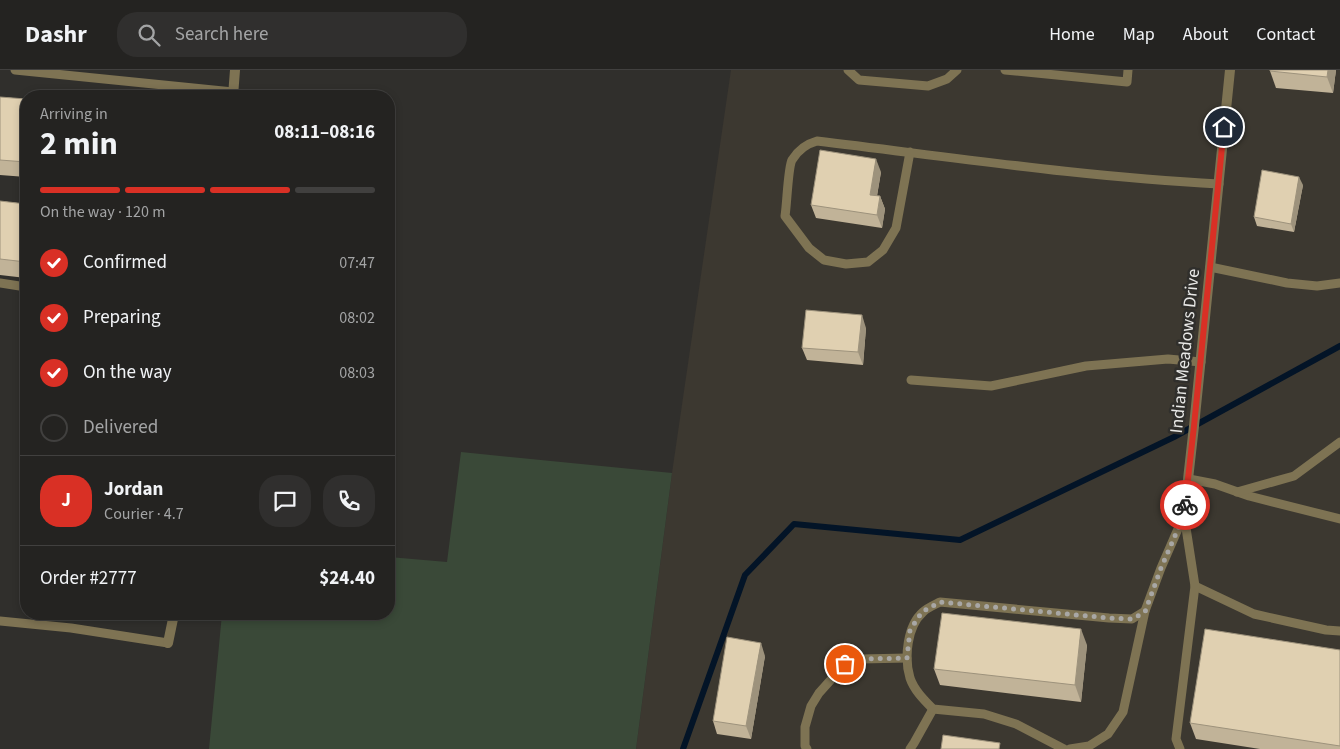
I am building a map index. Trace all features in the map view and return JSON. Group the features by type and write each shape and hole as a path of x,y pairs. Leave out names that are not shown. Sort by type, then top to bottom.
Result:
{"street":[{"path":"233,90 235,70"},
{"name":"Indian Meadows Drive","path":"1184,515 1230,70"},
{"path":"168,643 173,620"}],"lane":[{"path":"15,70 197,90"},
{"path":"848,70 859,80 928,86 947,79 957,70"},
{"path":"1005,70 1127,82 1128,70"},
{"path":"910,152 896,228 883,250 868,262 846,264 824,260 809,248 785,216 791,161 807,144 817,141 910,152 1117,177 1219,184"},
{"path":"1210,267 1287,283 1317,286 1340,283"},
{"path":"0,283 20,285"},
{"path":"911,380 991,386 1086,366 1168,359 1201,362"},
{"path":"1237,492 1294,476 1340,442"},
{"path":"1189,479 1215,484 1249,496 1340,519"},
{"path":"1180,749 1176,739 1195,586 1184,515"},
{"path":"1070,749 1089,746 1108,734 1123,712 1145,612 1161,568 1184,515"},
{"path":"1195,586 1254,614 1326,630 1340,631"},
{"path":"1064,749 1016,724 984,714 933,709 920,696 910,678 907,658 910,630 922,612 940,602 1109,618 1132,619 1145,612"},
{"path":"0,621 71,628 168,643"},
{"path":"807,749 805,746 805,726 811,706 818,693 845,664 861,659 907,658"},
{"path":"910,749 933,709"}],"shaded area":[{"path":"731,70 1340,70 1340,749 636,749 672,473"}],"green space":[{"path":"461,452 672,473 636,749 209,749 221,620 395,620 395,558 447,562"}],"building":[{"path":"1270,70 1328,70 1327,77"},
{"path":"0,97 20,99 20,162 0,160"},
{"path":"820,150 876,159 870,195 880,196 877,215 811,205"},
{"path":"1262,170 1299,177 1291,224 1254,217"},
{"path":"0,201 20,203 20,261 0,259"},
{"path":"806,310 862,315 858,352 802,348"},
{"path":"942,613 1081,629 1075,685 934,669"},
{"path":"1205,629 1340,650 1340,746 1190,723"},
{"path":"727,637 761,643 746,726 713,721"},
{"path":"943,735 1000,743 999,749 941,749"}],"waterway":[{"path":"683,749 745,575 794,524 960,540 1174,437 1340,346"}],"way so far":[{"path":"845,664 861,659 907,658 910,630 922,612 940,602 1132,619 1145,612 1153,587 1184,515 1185,505"}],"route":[{"path":"1185,505 1224,127"}]}
